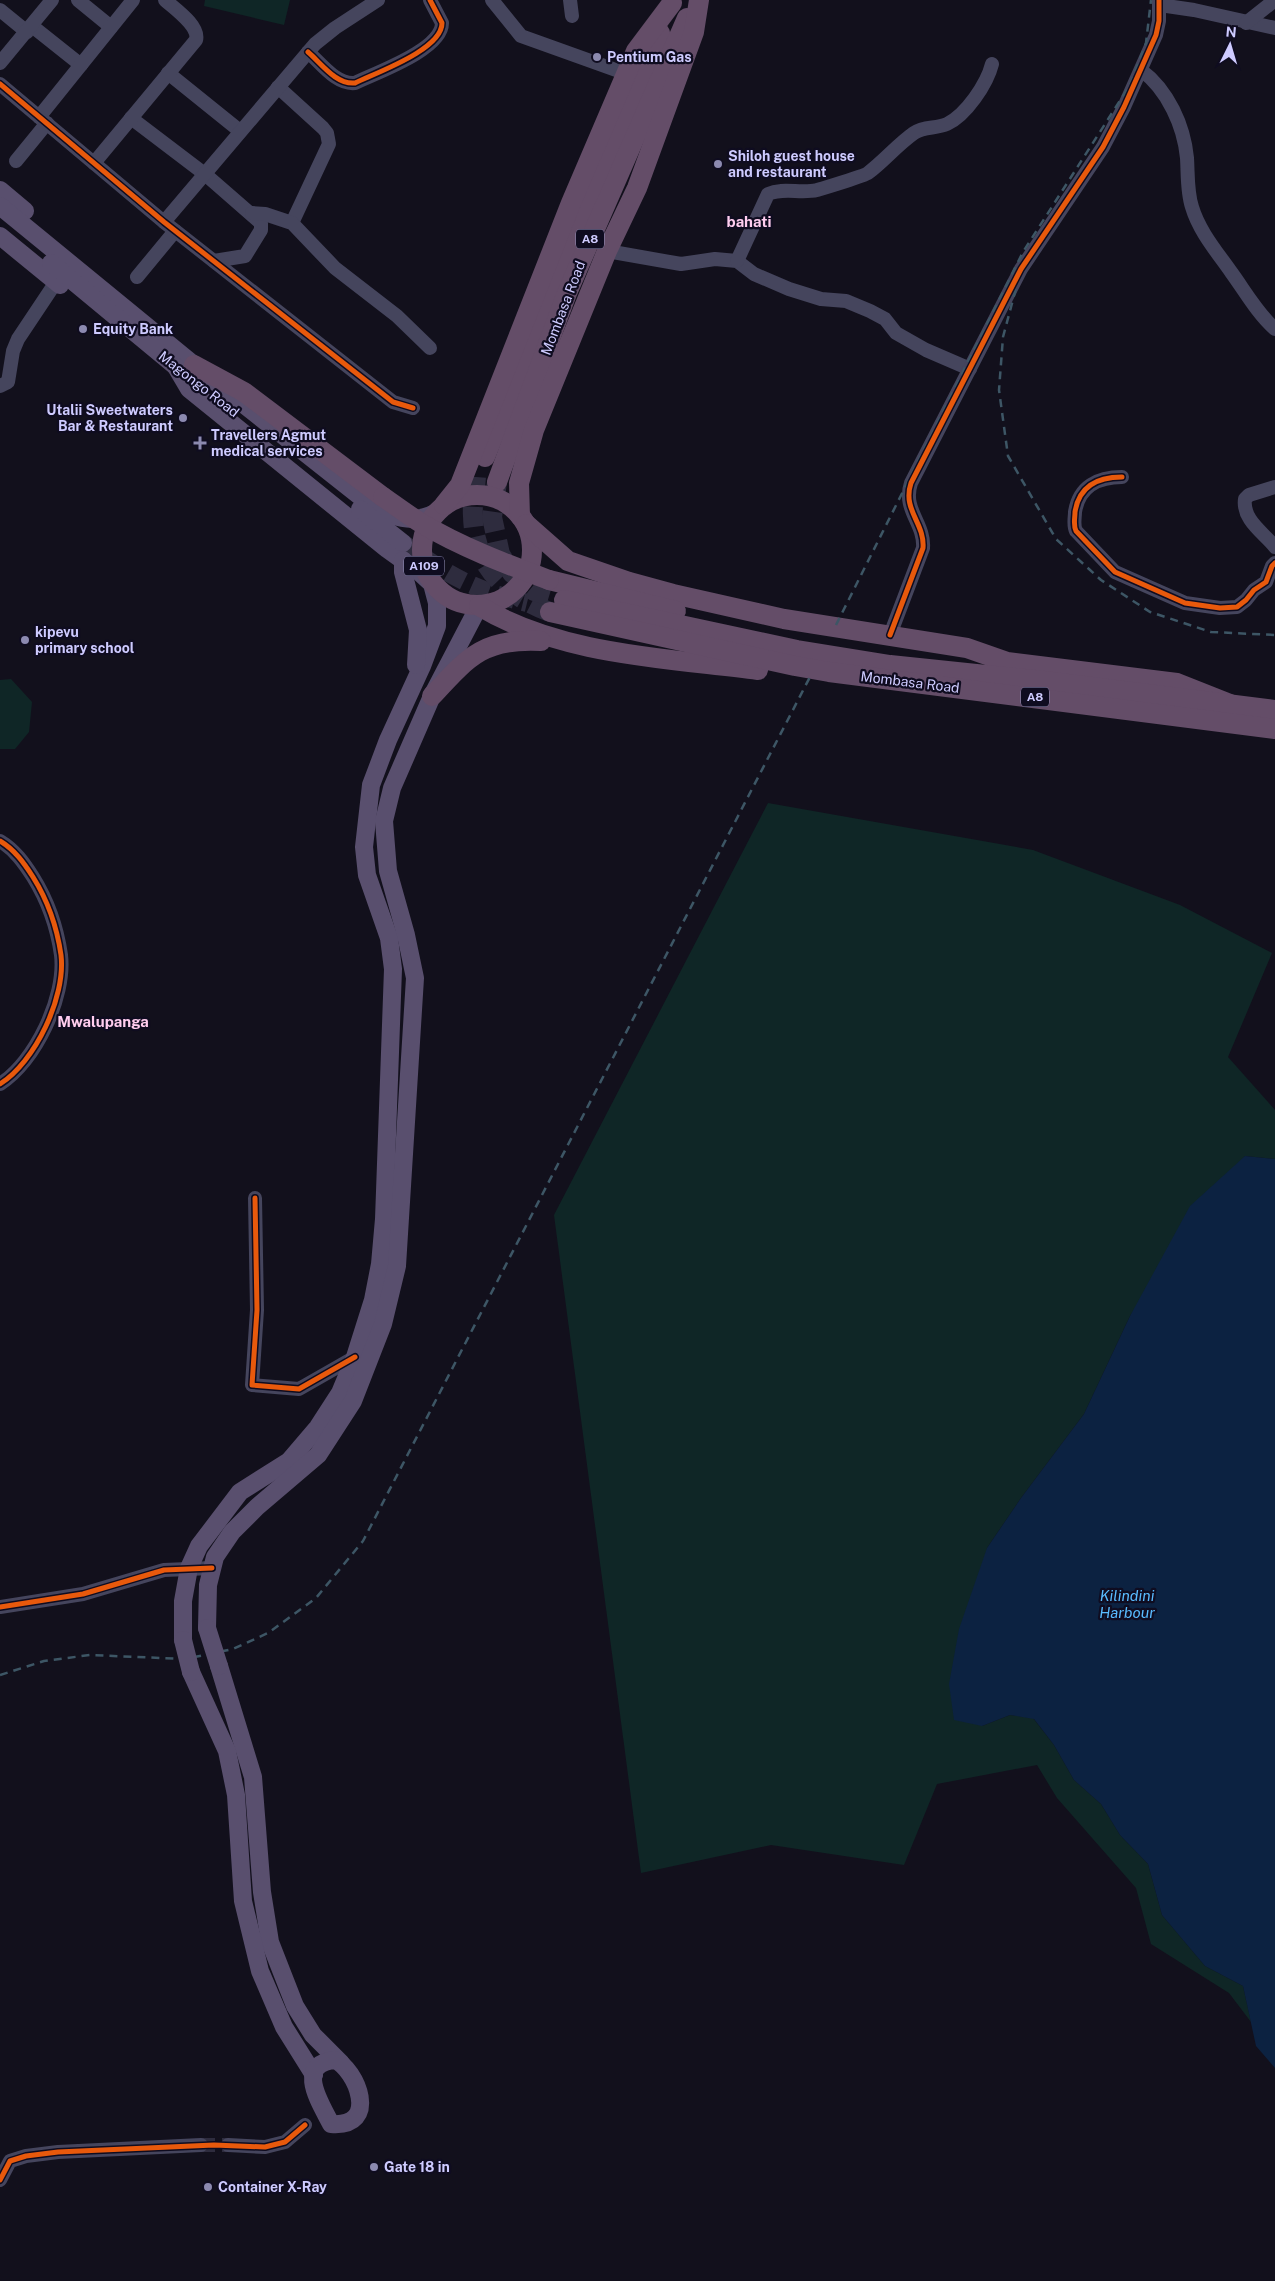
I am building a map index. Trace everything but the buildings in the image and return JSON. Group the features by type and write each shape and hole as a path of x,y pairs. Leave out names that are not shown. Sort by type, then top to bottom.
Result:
{"highway":[{"path":"523,520 519,483 534,430 607,251 637,188 694,32 697,0"},
{"name":"Mombasa Road","path":"497,482 567,293 697,0"},
{"path":"440,509 460,485 567,212 636,51 673,2"},
{"name":"Mombasa Road","path":"476,478 572,241 673,2"},
{"path":"185,366 244,392 383,497 421,523 505,563 549,580 709,619 785,634 1177,683 1230,704"},
{"path":"440,509 468,496 484,496 504,502 568,561 629,582 718,606 967,648 1007,662"},
{"name":"A109","path":"440,509 424,533 421,550 424,568 432,584 446,596 462,604 479,606 499,601 514,592 526,577 532,560 532,542 523,520"},
{"path":"479,606 504,621 563,642"},
{"name":"Mombasa Road","path":"1275,710 890,665 557,606 794,666 1275,729"},
{"path":"432,696 466,659 491,645 516,639 563,642 758,670 794,666"}],"main road":[{"path":"0,190 127,296 145,324"},
{"path":"0,206 21,230"},
{"name":"Magongo Road","path":"0,220 21,230 145,324 185,366 403,551 432,584"},
{"name":"Magongo Road","path":"21,230 114,317 185,366 371,505 389,516 411,519 426,518 440,509"},
{"path":"0,236 56,282 88,305 114,317"},
{"path":"403,551 403,572 418,630 415,681"},
{"path":"314,2075 284,2027 260,1971 243,1901 236,1795 228,1752 191,1672 183,1640 183,1601 189,1568 199,1546 240,1492 289,1461 318,1427 340,1393 355,1357 373,1300 380,1264 384,1220 393,970 389,938 367,875 364,848 371,785 388,740 415,681 437,626 437,603 432,584"},
{"path":"341,2063 335,2060 324,2063 316,2070 313,2089 331,2124 345,2125 358,2115 361,2102 356,2087 341,2063 313,2035 295,2006 270,1942 262,1892 253,1777 207,1628 208,1585 215,1557 232,1532 256,1507 318,1455 353,1401 383,1324 397,1266 415,978 406,934 388,870 384,821 392,788 432,696 479,606"}],"street":[{"path":"0,64 52,0"},
{"path":"78,0 111,26"},
{"path":"16,162 81,65 133,0"},
{"path":"94,163 197,36 195,28 166,0"},
{"path":"164,222 322,37 378,0"},
{"path":"308,52 340,80 347,84 355,83 411,57 439,34 442,24 430,0"},
{"path":"492,0 521,36 626,74"},
{"path":"570,0 572,16"},
{"path":"1246,23 1275,0"},
{"path":"890,635 923,548 922,534 911,511 909,490 1021,269 1103,147 1141,70 1156,34 1160,2 1246,23 1275,28"},
{"path":"0,10 81,65"},
{"path":"737,262 768,194 778,191 817,190 867,174 891,151 919,130 942,126 953,121 979,93 989,75 992,64"},
{"path":"1141,70 1163,92 1179,123 1186,149 1191,206 1200,227 1254,305 1275,329"},
{"path":"168,73 240,131"},
{"path":"0,84 164,222 393,402 413,408"},
{"path":"278,87 327,133 329,144 292,223"},
{"path":"131,118 206,175 260,221 262,228 247,254 238,259 214,261"},
{"path":"252,213 265,214 292,223 335,268 397,316 430,348"},
{"path":"137,278 176,231"},
{"path":"607,251 681,264 716,259 737,262 754,274 789,289 821,299 846,301 870,311 885,319 896,333 926,350 970,368"},
{"path":"0,386 8,382 13,351 18,339 56,282"},
{"path":"1122,477 1102,478 1088,487 1077,501 1074,525 1076,531 1105,564 1120,576 1185,603 1226,608 1242,604 1254,590 1266,582 1275,563"},
{"path":"1275,486 1249,495 1244,501 1245,510 1252,522 1275,547"},
{"path":"0,841 17,854 44,895 52,916 61,956 61,970 53,1007 41,1037 20,1068 0,1084"},
{"path":"255,1198 257,1261 256,1332 252,1385 299,1389 355,1357"},
{"path":"0,1607 83,1594 164,1570 212,1568"},
{"path":"228,2145 265,2146 285,2142 305,2125"},
{"path":"0,2180 10,2161 26,2156 58,2152 201,2146"}],"green space":[{"path":"205,0 290,0 284,25 204,6"},
{"path":"11,679 32,702 29,732 15,749 0,749 0,680"},
{"path":"768,803 1033,850 1180,905 1272,953 1228,1057 1275,1110 1275,1159 1245,1156 1130,1316 1084,1414 1021,1498 987,1548 982,1726 1010,1715 1033,1718 1054,1745 1074,1780 1101,1804 1120,1835 1148,1864 1162,1915 1205,1966 1243,1986 1251,2022 1229,1993 1151,1944 1136,1888 1057,1798 1037,1765 937,1784 904,1865 771,1845 641,1873 554,1215"}],"water":[{"name":"Kilindini Harbour","path":"1245,1156 1275,1159 1275,2068 1256,2046 1243,1986 1205,1966 1162,1915 1148,1864 1120,1835 1101,1804 1074,1780 1054,1745 1034,1719 1010,1715 982,1726 954,1720 949,1684 959,1629 987,1548 1021,1498 1084,1414 1130,1316 1190,1206"}],"tunnel":[{"path":"476,477 473,502 475,534 479,550 486,564 495,576 520,597 550,612"},
{"path":"497,482 492,517 500,554 512,573 534,591 564,600"},
{"path":"403,543 448,573 476,587 527,603"},
{"path":"201,2145 228,2145"}],"railway":[{"path":"836,625 1023,252 1130,85 1146,43 1151,0"},
{"path":"1023,262 1003,337 999,390 1008,456 1056,539 1101,580 1150,612 1211,632 1275,635"},
{"path":"0,1675 44,1661 90,1655 185,1659 233,1649 268,1633 316,1598 363,1541 811,675"}],"cycle path":[{"path":"308,52 341,81 355,83 406,59 431,42 439,33 442,23 430,0"},
{"path":"890,635 923,548 921,531 909,501 911,483 1021,269 1103,147 1124,107 1156,35 1159,21 1159,0"},
{"path":"0,84 164,222 393,402 413,408"},
{"path":"1122,477 1098,481 1085,490 1077,503 1074,524 1076,531 1115,572 1185,603 1220,608 1237,607 1246,600 1254,590 1266,582 1275,563"},
{"path":"0,841 10,848 23,862 43,895 51,914 61,955 58,990 46,1027 25,1060 13,1074 0,1084"},
{"path":"255,1198 257,1310 252,1385 299,1389 355,1357"},
{"path":"0,1607 83,1594 164,1570 212,1568"},
{"path":"0,2180 10,2161 26,2156 58,2152 214,2145 265,2147 285,2142 305,2125"}],"place":[{"name":"Pentium Gas","path":"597,57"},
{"name":"Shiloh guest house and restaurant","path":"718,164"},
{"name":"Equity Bank","path":"83,329"},
{"name":"Utalii Sweetwaters Bar & Restaurant","path":"183,418"},
{"name":"Travellers Agmut medical services","path":"200,443"},
{"name":"kipevu primary school","path":"25,640"},
{"name":"Gate 18 in","path":"374,2167"},
{"name":"Container X-Ray","path":"208,2187"}],"district":[{"name":"bahati","path":"749,221"},
{"name":"Mwalupanga","path":"103,1021"}]}
